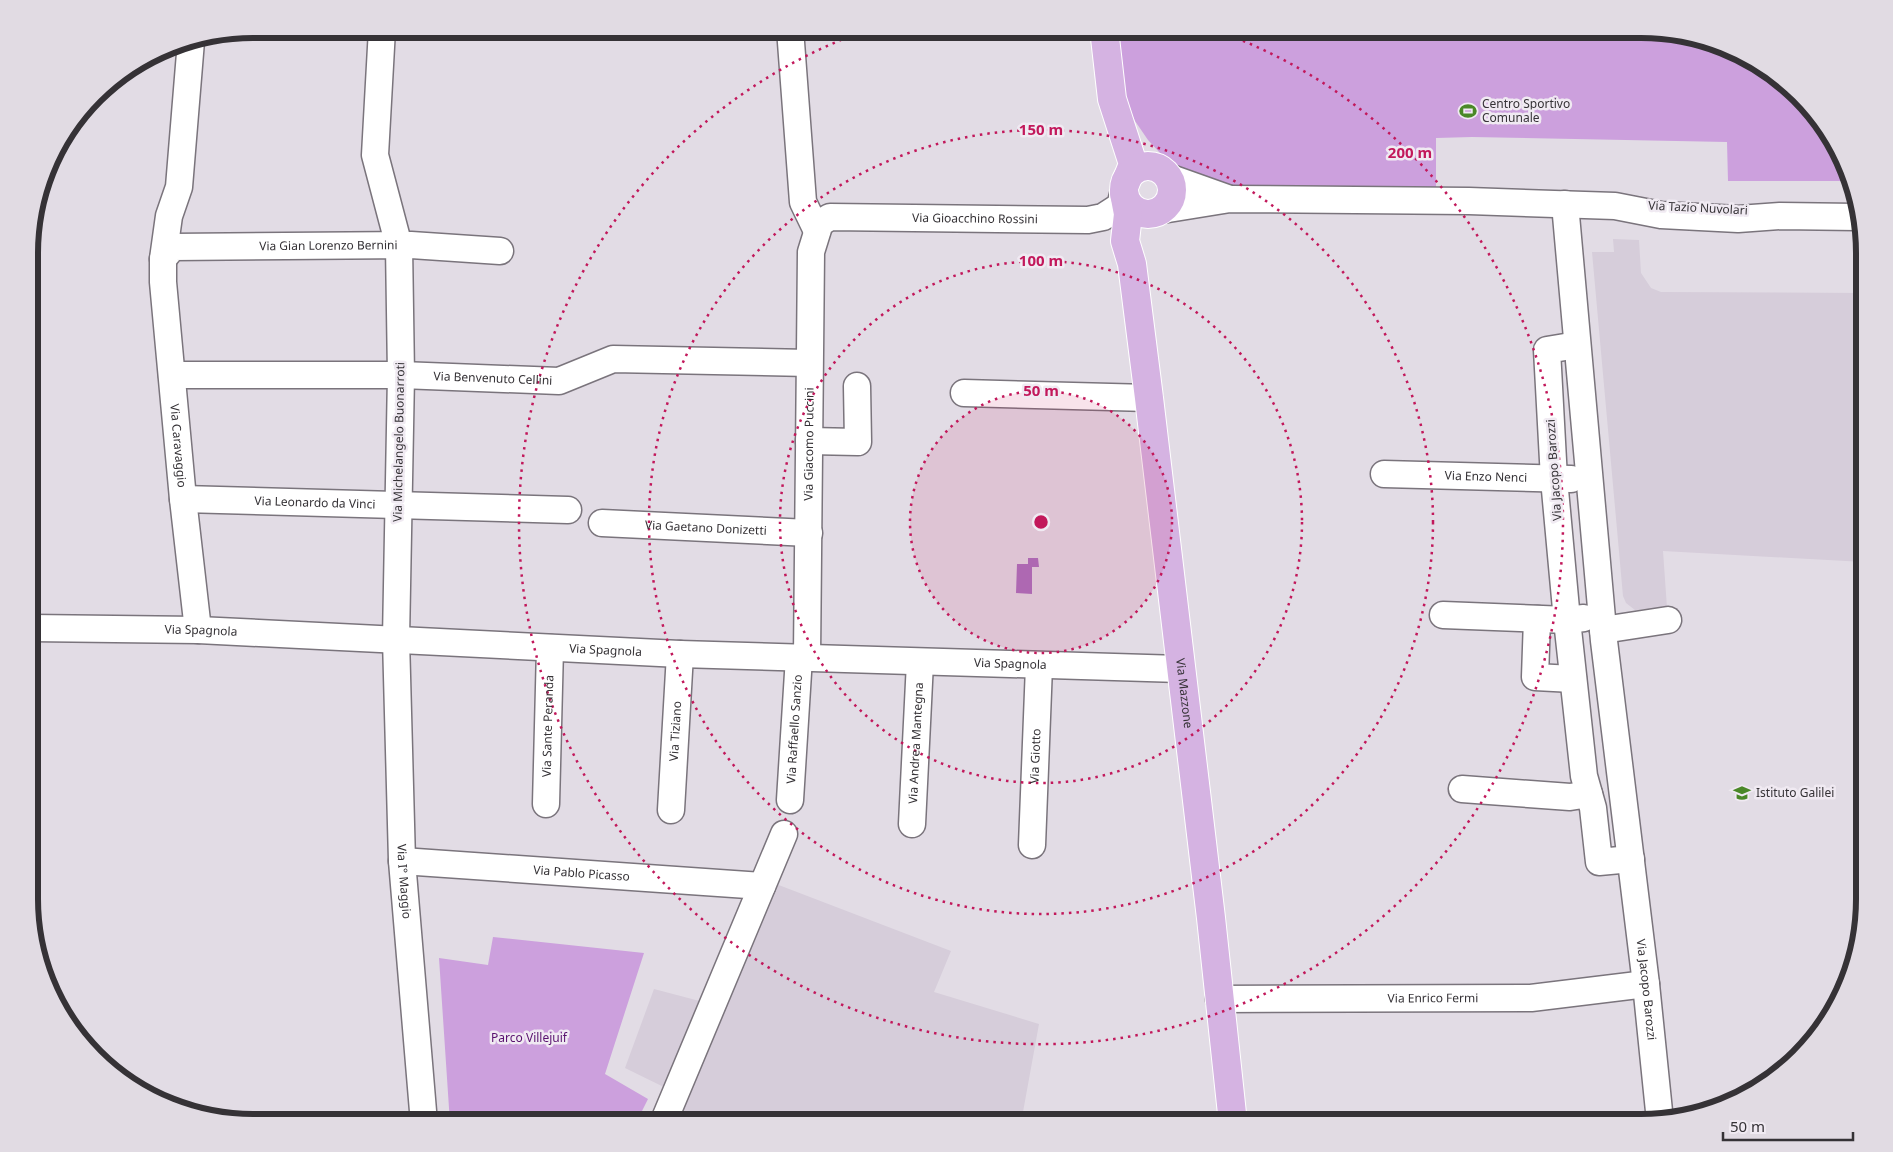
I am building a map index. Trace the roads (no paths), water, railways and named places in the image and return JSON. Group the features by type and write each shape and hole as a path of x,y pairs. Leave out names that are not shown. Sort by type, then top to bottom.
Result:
{"main road":[{"name":"Via Mazzone","path":"1105,38 1112,99 1133,164 1125,189 1128,214 1125,241 1132,264 1149,398 1232,1114"},
{"name":"Via Mazzone","path":"1112,99 1140,142 1155,157 1162,173 1171,184 1170,198 1158,212 1145,222 1137,237 1132,264"},
{"path":"1158,212 1146,214 1131,208 1125,189 1135,170 1141,167 1162,173"}],"street":[{"name":"Via Michelangelo Buonarroti","path":"382,38 375,155 399,246 401,375 396,639"},
{"path":"791,38 803,202 816,231"},
{"name":"Via Caravaggio","path":"191,47 179,187 169,216 163,282 183,499 198,630"},
{"path":"1162,173 1230,199"},
{"name":"Via Gioacchino Rossini","path":"816,231 820,223 830,218 1088,220 1103,217 1120,206 1125,189"},
{"path":"1158,212 1230,199"},
{"name":"Via Tazio Nuvolari","path":"1230,199 1616,206 1662,204 1737,208 1780,216 1852,217"},
{"name":"Via Jacopo Barozzi","path":"1565,204 1603,623 1646,984 1659,1114"},
{"name":"Via Giacomo Puccini","path":"803,657 809,533 811,252 816,231"},
{"name":"Via Gian Lorenzo Bernini","path":"164,259 173,247 399,246 500,251"},
{"name":"Via Jacopo Barozzi","path":"1577,345 1547,350 1554,479 1566,620 1584,776 1589,794 1599,862 1630,852"},
{"name":"Via Benvenuto Cellini","path":"172,375 401,375 559,380 613,359 810,363"},
{"path":"809,441 858,442 857,386"},
{"path":"964,394 1149,398"},
{"name":"Via Enzo Nenci","path":"1384,474 1589,480"},
{"name":"Via Leonardo da Vinci","path":"183,499 568,510"},
{"name":"Via Gaetano Donizetti","path":"602,523 809,533"},
{"path":"1443,616 1603,623 1668,620"},
{"path":"1537,619 1535,677 1573,679"},
{"name":"Via Spagnola","path":"38,628 198,630 680,654 1180,669"},
{"name":"Via I° Maggio","path":"396,639 402,861 423,1114"},
{"name":"Via Sante Peranda","path":"546,804 550,648"},
{"name":"Via Tiziano","path":"671,810 680,654"},
{"name":"Via Raffaello Sanzio","path":"790,800 803,657"},
{"name":"Via Andrea Mantegna","path":"912,824 920,662"},
{"name":"Via Giotto","path":"1032,845 1040,666"},
{"path":"1462,789 1570,797 1589,794"},
{"path":"667,1114 784,834"},
{"name":"Via Pablo Picasso","path":"402,861 762,886"},
{"name":"Via Enrico Fermi","path":"1219,999 1531,998 1646,984"}],"place":[{"name":"Centro Sportivo Comunale","path":"1468,111"},
{"name":"Istituto Galilei","path":"1742,793"}],"park label":[{"name":"Parco Villejuif","path":"529,1038"}]}
